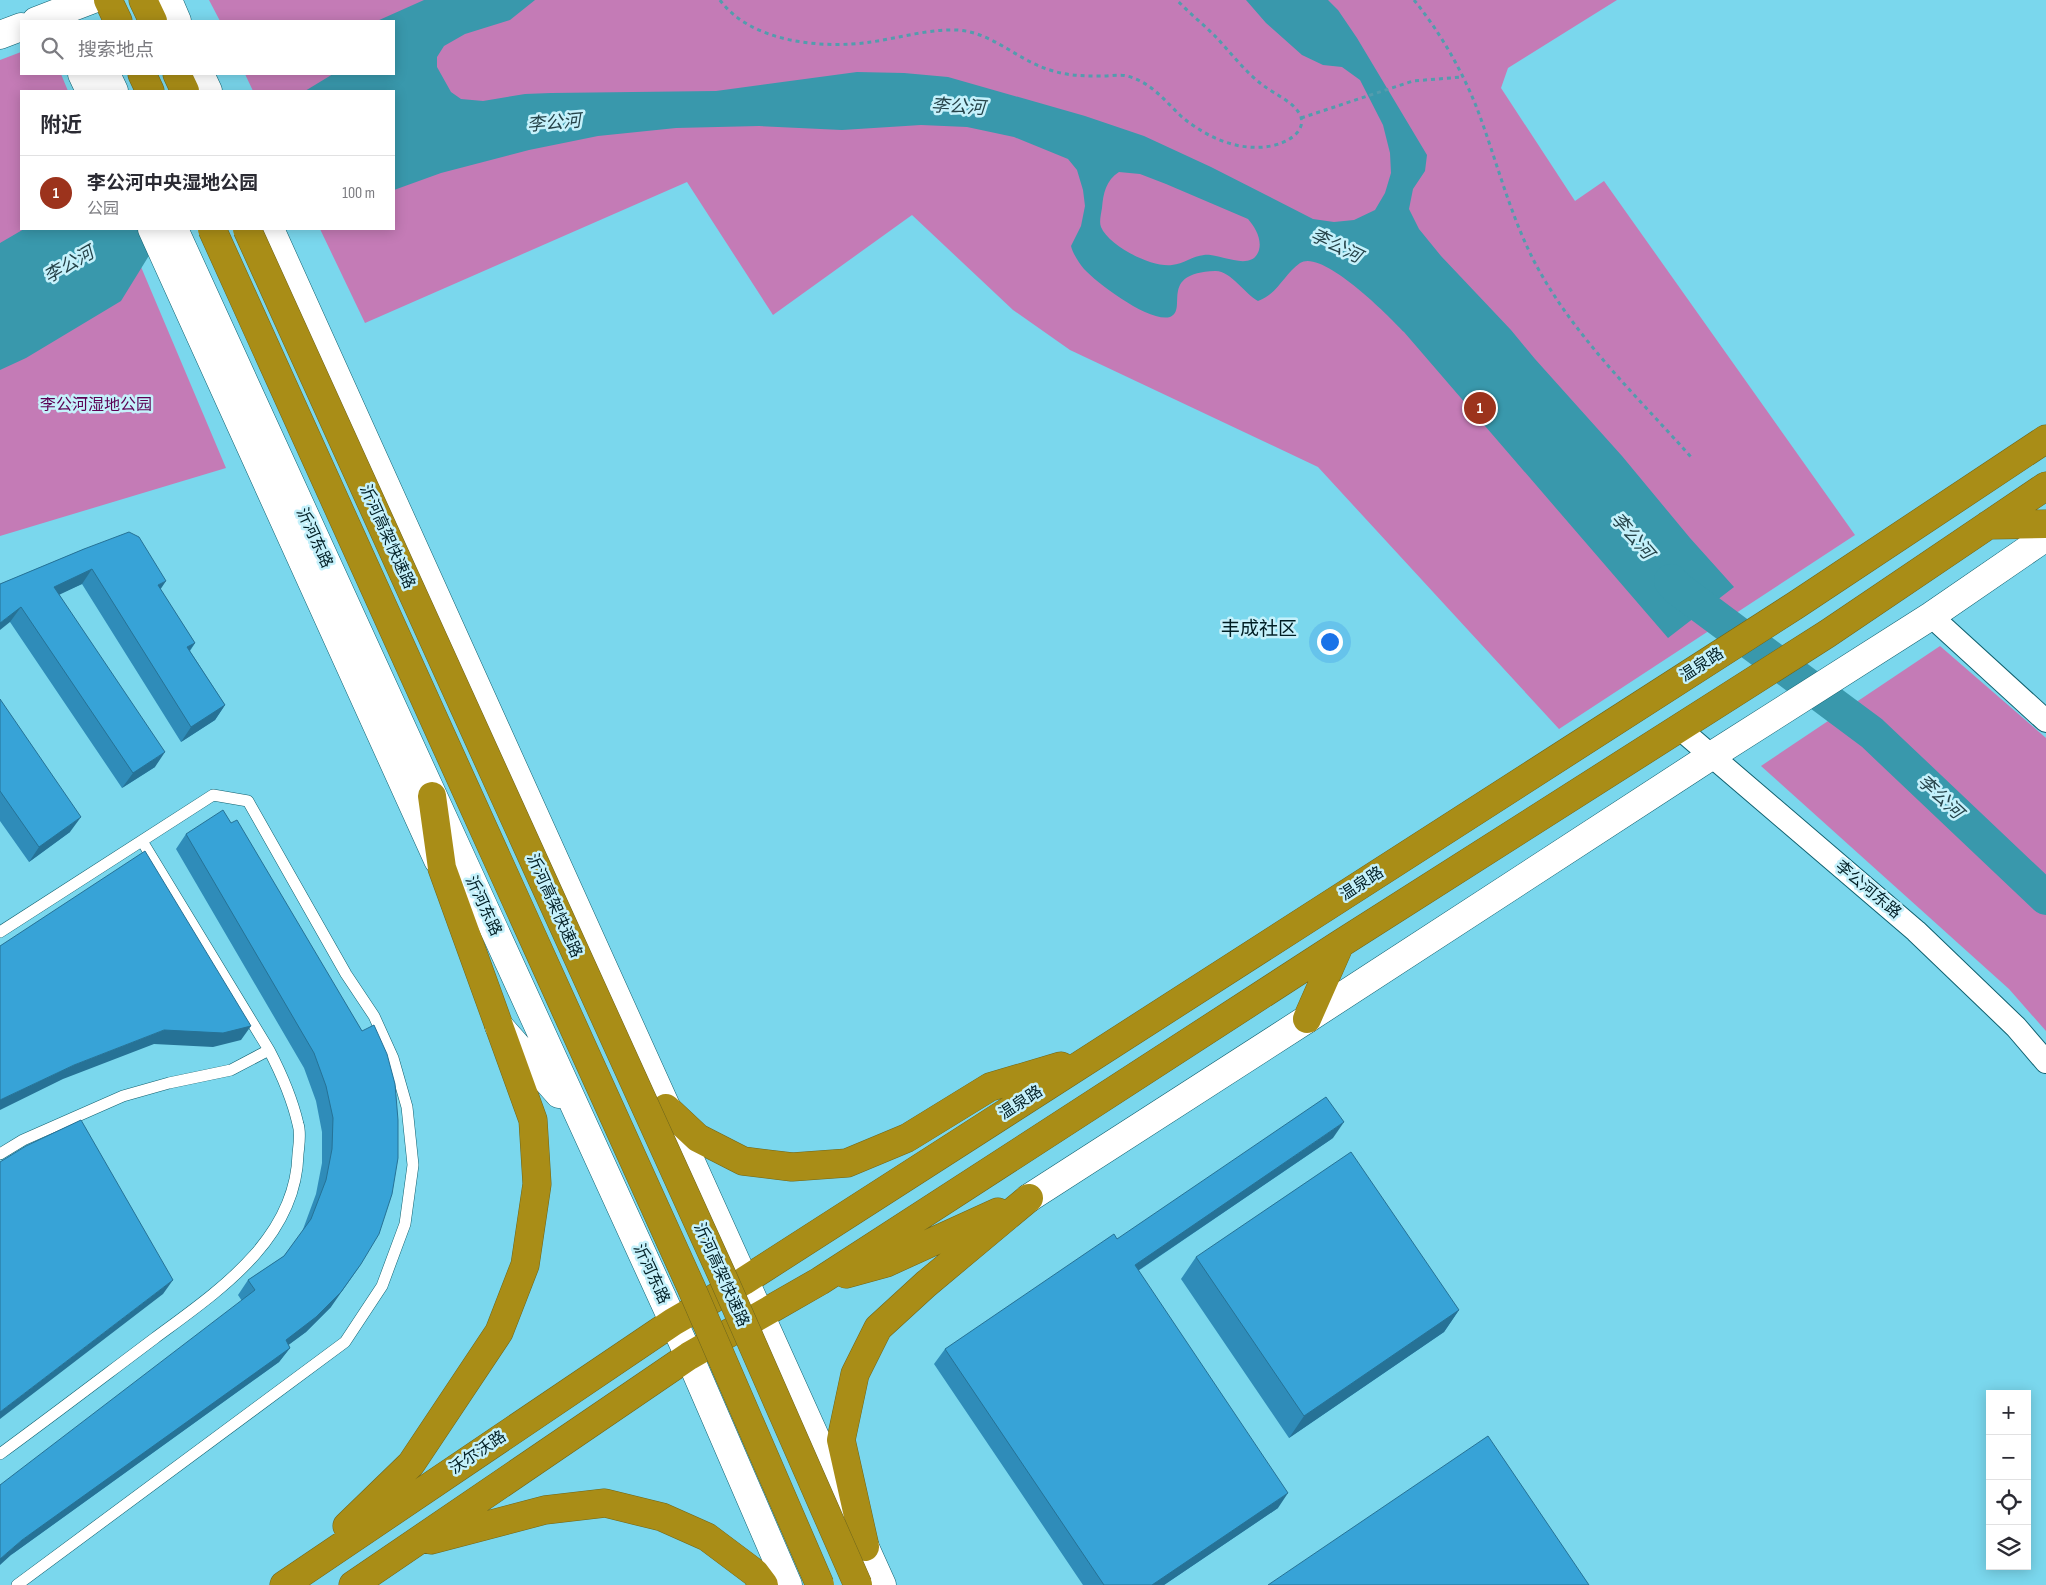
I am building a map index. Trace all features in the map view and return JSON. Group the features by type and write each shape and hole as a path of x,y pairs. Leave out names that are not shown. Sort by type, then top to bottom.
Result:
{"highway":[{"path":"108,0 118,20"},
{"path":"143,0 153,20"},
{"path":"142,75 150,90"},
{"path":"179,75 199,85"},
{"name":"沂河高架快速路","path":"212,230 691,1287 820,1585"},
{"name":"沂河高架快速路","path":"247,230 708,1246 858,1585"},
{"name":"温泉路","path":"673,1322 744,1281 1796,605 2046,440"},
{"path":"353,1585 689,1356 820,1281 1340,944 1827,634 2046,486"},
{"path":"1988,525 2046,524"},
{"path":"288,1582 412,1464 499,1332 525,1265 537,1184 534,1120 442,868 432,796"},
{"path":"1308,1020 1340,944"},
{"path":"666,1108 698,1138 743,1161 792,1167 847,1163 907,1138 990,1087 1091,1057"},
{"path":"864,1203 907,1138"},
{"path":"820,1281 886,1263 1029,1198"},
{"path":"865,1547 841,1440 855,1374 878,1328 926,1284 1029,1198"},
{"name":"沃尔沃路","path":"288,1582 673,1322"},
{"path":"410,1546 545,1510 606,1503 662,1517 707,1537 755,1573 764,1585"}],"main road":[{"path":"168,0 177,20"},
{"path":"0,35 20,27"},
{"path":"82,75 90,90"},
{"path":"106,75 114,90"},
{"path":"153,230 204,321 442,868"},
{"name":"沂河东路","path":"174,230 204,321 432,796 689,1356 788,1585"},
{"path":"270,230 882,1585"},
{"path":"1029,1198 1308,1020 1711,756 1931,616 2046,537"},
{"path":"499,1026 579,1116"}],"street":[{"path":"1931,616 2046,721"},
{"name":"李公河东路","path":"1679,728 1916,931 2016,1027 2046,1062"}],"lane":[{"path":"0,932 213,794 248,801 346,974 374,1016 393,1058 407,1107 414,1165 405,1224 382,1286 345,1342 17,1585"},
{"path":"0,1454 236,1276 267,1242 289,1204 298,1168 299,1125 285,1082 269,1050 142,841"},
{"path":"0,1154 23,1140 123,1096 170,1083 231,1070 269,1050"}],"path":[{"path":"720,0 739,18 763,32 792,41 826,44 868,42 936,31 958,30 983,36 1048,70 1072,76 1125,75 1154,88 1184,118 1204,132 1239,146 1262,148 1278,145 1298,133 1302,125 1301,118 1296,109 1263,86 1177,0"},
{"path":"1414,0 1440,37 1463,77 1478,110 1517,223 1535,262 1559,304 1593,349 1691,457"},
{"path":"1301,118 1345,102 1413,82 1463,77"}],"green space":[{"path":"209,0 1617,0 1508,68 1501,88 1575,201 1604,181 1855,535 1559,729 1318,467 1070,350 1013,310 912,215 773,315 687,182 365,323 320,230 395,230 395,90 253,90 245,75 395,75 395,20 219,20"},
{"name":"李公河湿地公园","path":"20,52 20,75 61,75 68,90 20,90 20,230 125,230 226,468 0,536 0,60"},
{"path":"1940,646 2046,738 2046,1031 2009,989 1761,766"}],"water":[{"path":"424,0 535,0 510,20 465,34 444,46 437,57 437,67 451,92 461,99 483,101 525,94 716,91 857,72 904,73 948,77 1085,116 1144,136 1211,167 1313,219 1334,222 1354,220 1375,210 1385,193 1391,173 1390,153 1383,125 1360,80 1342,67 1323,65 1302,55 1266,23 1246,0 1328,0 1338,10 1357,38 1427,155 1425,171 1413,189 1409,209 1419,229 1441,256 1511,330 1622,456 1690,538 1734,587 1668,638 1404,332 1355,286 1324,265 1310,261 1300,263 1271,294 1258,301 1226,274 1215,271 1197,273 1186,278 1180,285 1177,307 1175,313 1170,317 1150,314 1125,301 1084,269 1072,249 1071,246 1081,226 1085,206 1083,190 1077,170 1068,159 1014,137 967,127 921,125 842,130 759,126 676,128 598,136 529,150 441,173 395,190 395,90 307,90 331,75 395,75 395,20 379,20","holes":["1119,172 1140,174 1248,219 1255,229 1260,242 1259,250 1255,257 1243,261 1204,255 1176,264 1164,265 1132,254 1106,234 1101,227 1100,218 1104,193 1108,183 1115,175"]},
{"path":"22,230 153,230 158,241 121,301 26,358 0,370 0,243"}],"building":[{"path":"129,532 139,537 166,581 158,585 195,643 187,647 225,705 191,727 92,569 54,587 165,752 133,773 21,607 0,623 0,584"},
{"path":"0,699 81,817 39,847 0,791"},
{"path":"223,810 231,823 237,820 362,1031 374,1025 387,1054 395,1084 398,1120 398,1158 392,1194 379,1234 361,1264 341,1292 316,1317 286,1340 290,1348 22,1540 0,1559 0,1485 255,1290 248,1280 284,1256 311,1219 326,1180 332,1149 333,1118 326,1086 314,1053 186,834"},
{"path":"145,851 251,1026 223,1033 164,1030 74,1065 0,1100 0,946"},
{"path":"1326,1097 1344,1122 1135,1265 1288,1493 1152,1585 1104,1585 945,1349 1114,1234 1117,1239"},
{"path":"81,1120 173,1280 0,1412 0,1162 26,1146"},
{"path":"1351,1152 1459,1310 1304,1416 1196,1257"},
{"path":"1488,1436 1589,1585 1268,1585"}],"waterway":[{"name":"李公河","path":"1671,581 1677,588 1872,733 2046,898"}],"place":[{"name":"李公河中央湿地公园","path":"1480,408"}],"district":[{"name":"丰成社区","path":"1259,629"}]}
